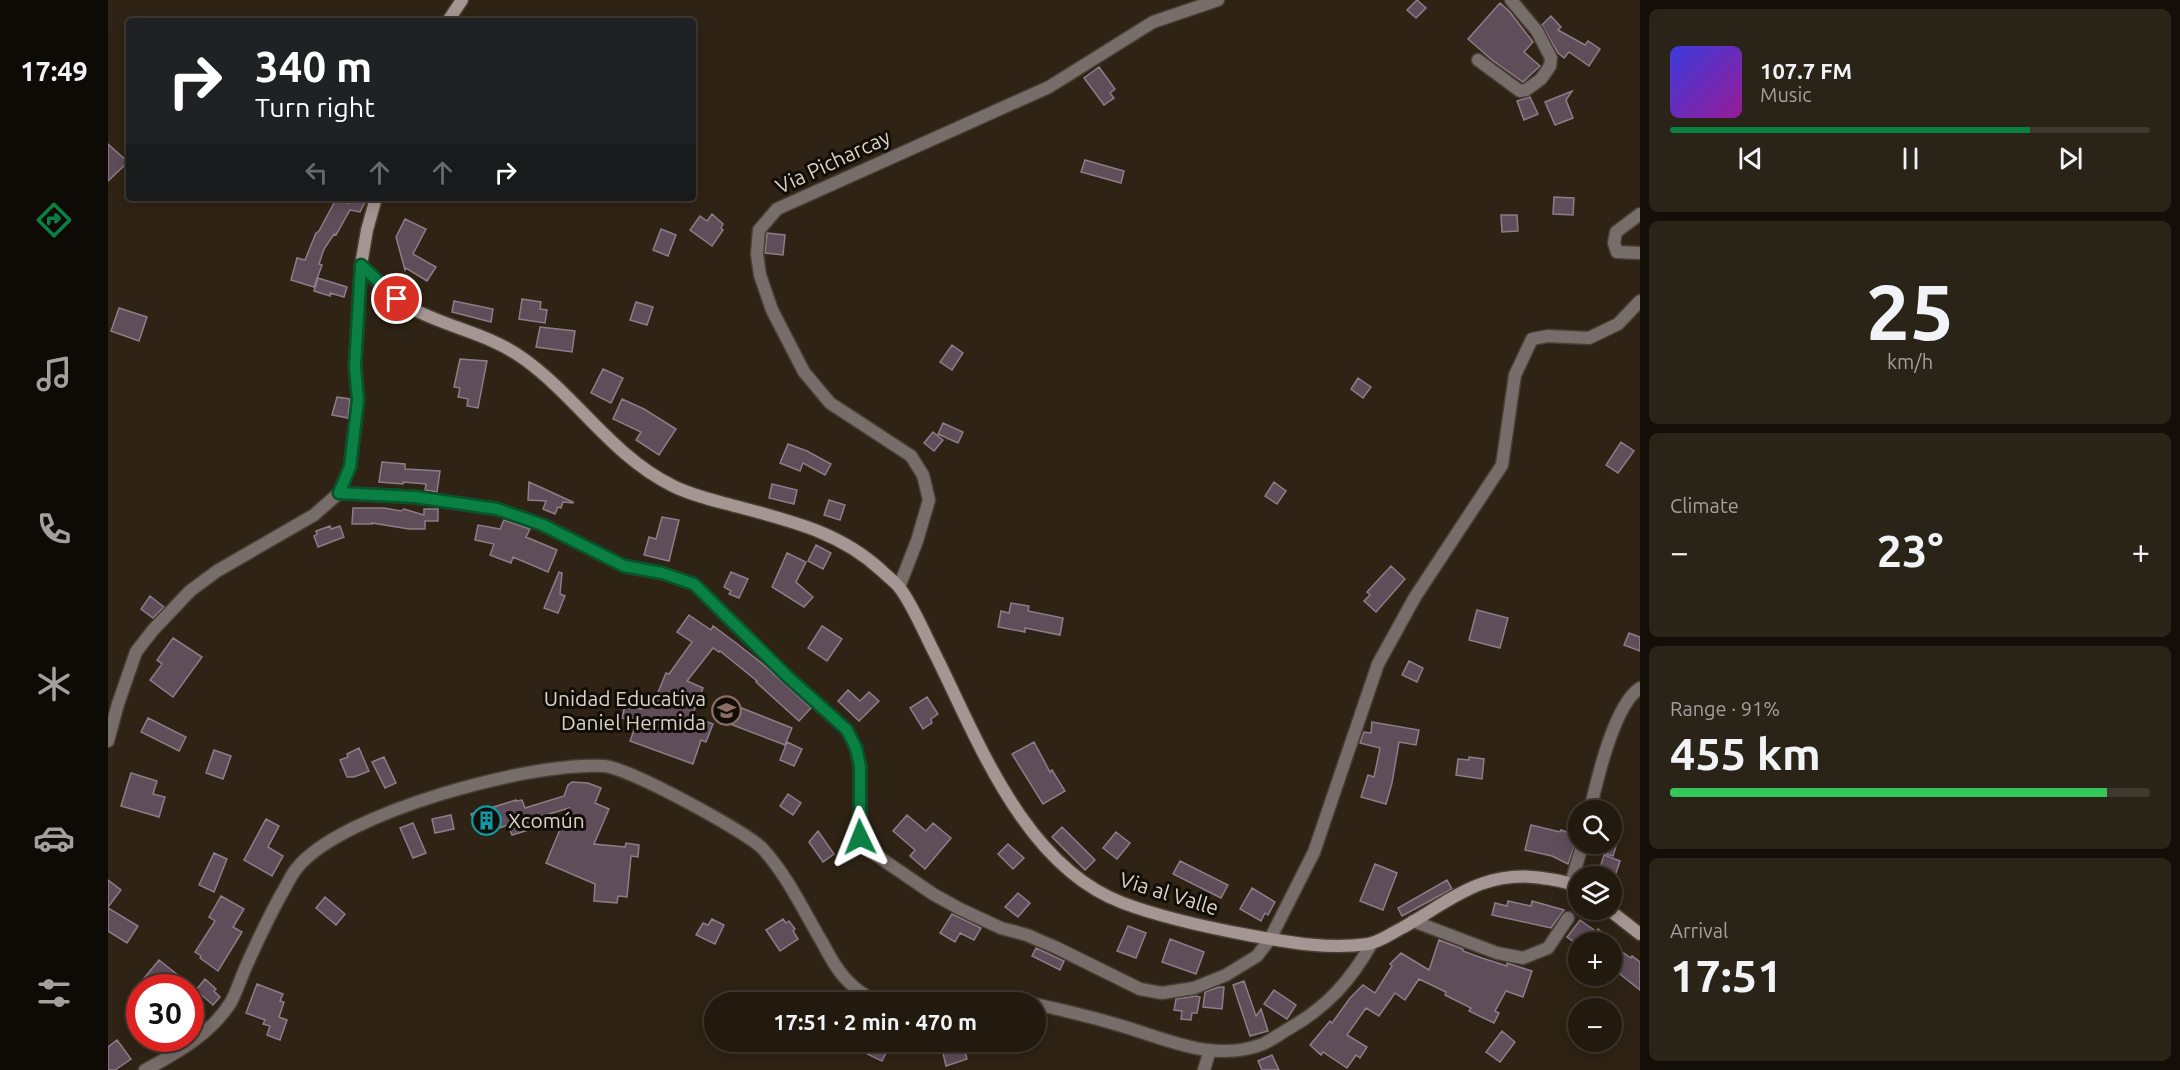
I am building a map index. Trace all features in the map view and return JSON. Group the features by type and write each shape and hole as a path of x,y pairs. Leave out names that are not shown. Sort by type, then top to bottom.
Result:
{"main road":[{"path":"449,18 457,2"},
{"path":"361,265 375,201"},
{"name":"Via al Valle","path":"361,265 411,309 502,345 523,358 548,378 641,469 676,488 795,522 837,538 858,550 899,587 933,650 982,754 1012,804 1035,834 1075,876 1090,887 1120,902 1199,926 1318,946 1372,944 1469,887 1497,879 1531,876 1568,884"},
{"path":"1622,920 1640,934"}],"street":[{"name":"Via Picharcay","path":"899,587 917,541 929,500 923,475 911,456 830,403 804,372 772,310 760,275 757,254 759,230 777,209 1049,87 1153,22 1218,0"},
{"path":"1478,60 1520,91 1526,90 1541,79 1550,66 1551,58 1537,31 1511,0"},
{"path":"1640,214 1616,232 1614,243 1617,252 1640,253"},
{"path":"108,741 136,652 153,630 190,591 217,571 314,515 339,493 350,467 358,400 355,366 361,265"},
{"path":"339,493 415,497 497,509 543,525 624,566 662,573 694,584 787,676 847,730 856,748 860,766 860,837 870,851 933,894 960,909 1001,928 1027,935 1057,948 1140,989 1162,993 1194,988 1226,975 1257,956 1270,939 1314,852 1378,664 1415,597 1502,465 1515,375 1532,339 1548,336 1589,338 1618,324 1640,301"},
{"path":"1592,800 1597,778 1625,703 1640,688"},
{"path":"145,1070 177,1053 203,1034 231,1002 268,917 296,868 309,856 339,835 403,806 445,793 554,767 606,766 632,774 733,828 760,846 781,871 835,965 852,985 862,992"},
{"path":"1413,921 1497,952 1522,958 1548,948 1568,918"},
{"path":"1046,1008 1116,1024 1181,1046 1210,1050 1240,1050 1263,1044 1305,1020 1343,987 1372,944"},
{"path":"1204,1070 1210,1050"}],"building":[{"path":"1417,0 1426,8 1416,18 1407,10"},
{"path":"1500,3 1533,42 1524,52 1540,66 1523,82 1468,39"},
{"path":"1551,16 1561,27 1558,30 1585,45 1588,41 1600,49 1589,66 1569,52 1564,58 1558,53 1542,25"},
{"path":"1099,67 1115,89 1110,93 1114,98 1104,105 1084,78"},
{"path":"1572,91 1566,100 1573,118 1555,125 1545,102"},
{"path":"1530,97 1538,114 1524,120 1517,101"},
{"path":"108,144 126,160 126,164 108,181"},
{"path":"1085,160 1124,171 1121,183 1081,172"},
{"path":"1554,197 1574,198 1573,215 1553,214"},
{"path":"335,201 348,203 348,201 366,201 360,212 350,210 336,235 334,234 324,249 319,264 322,265 314,287 291,280 297,258 305,260 316,233"},
{"path":"712,214 723,224 721,228 723,230 712,246 690,230 700,216 707,221"},
{"path":"1501,215 1517,215 1518,231 1502,232"},
{"path":"405,219 426,229 413,254 436,267 427,281 406,268 405,270 396,237"},
{"path":"661,229 676,235 668,256 653,250"},
{"path":"767,233 785,235 783,255 765,253"},
{"path":"318,278 347,287 344,297 314,291"},
{"path":"522,299 541,302 540,309 547,310 545,323 519,319"},
{"path":"454,301 493,309 491,322 452,312"},
{"path":"636,302 653,307 647,325 630,320"},
{"path":"119,308 147,317 139,341 111,331"},
{"path":"540,327 575,331 572,352 536,347"},
{"path":"952,345 963,353 952,370 940,362"},
{"path":"460,359 487,361 478,408 467,406 468,399 458,397 460,388 454,387"},
{"path":"603,369 623,378 611,403 591,393"},
{"path":"1358,378 1371,387 1363,398 1351,389"},
{"path":"337,397 350,399 348,418 332,415"},
{"path":"622,399 644,409 676,429 659,455 636,440 641,432 613,419"},
{"path":"943,423 963,432 958,443 938,434"},
{"path":"933,432 943,440 934,451 924,443"},
{"path":"1621,442 1634,451 1618,473 1606,465"},
{"path":"788,444 831,464 825,475 803,463 800,471 780,463"},
{"path":"382,462 405,464 405,469 440,471 437,492 425,490 426,484 379,482"},
{"path":"529,482 573,503 563,502 555,514 543,509 546,501 528,500"},
{"path":"1274,482 1286,491 1277,504 1265,496"},
{"path":"772,484 797,490 794,504 769,498"},
{"path":"829,500 845,505 840,520 824,515"},
{"path":"353,508 384,508 401,511 404,509 424,515 424,509 438,509 438,521 425,521 425,529 372,523 352,524"},
{"path":"662,517 679,520 669,561 644,555 649,537 656,539"},
{"path":"504,520 530,529 526,537 557,550 548,572 513,557 511,563 490,555 494,544 475,540 478,525 500,529"},
{"path":"330,526 331,529 340,526 344,537 318,547 314,536 317,534 316,531"},
{"path":"816,545 831,553 823,569 808,561"},
{"path":"787,553 806,562 796,582 813,597 804,607 772,587"},
{"path":"1391,566 1405,579 1376,612 1364,601 1370,595 1367,592"},
{"path":"559,572 562,573 560,594 565,596 558,613 544,608"},
{"path":"731,572 748,579 739,598 729,594 731,591 724,587"},
{"path":"150,596 164,607 153,618 141,609"},
{"path":"1011,603 1029,606 1028,611 1063,618 1060,635 1025,628 1025,632 998,627 1001,611 1009,613"},
{"path":"1477,610 1508,618 1500,648 1469,640"},
{"path":"689,615 711,630 713,626 736,643 811,708 799,721 757,681 720,651 713,648 687,681 703,688 692,716 713,724 706,742 701,740 693,764 630,741 637,722 622,718 625,705 642,709 645,701 654,702 666,673 669,674 692,642 677,632"},
{"path":"822,626 842,639 827,661 808,648"},
{"path":"1629,633 1640,637 1640,651 1624,645"},
{"path":"173,638 202,657 173,697 150,680 162,664 157,660"},
{"path":"1409,661 1423,668 1417,682 1402,675"},
{"path":"848,690 860,701 869,692 879,701 859,721 838,701"},
{"path":"927,697 938,714 931,719 932,723 923,729 910,708"},
{"path":"724,701 792,728 785,745 717,719"},
{"path":"148,718 186,737 179,751 141,732"},
{"path":"1372,722 1419,730 1416,745 1399,742 1386,804 1361,797 1368,775 1374,777 1380,748 1360,743 1364,732 1371,733"},
{"path":"787,742 802,749 794,766 780,760"},
{"path":"1034,742 1050,772 1052,770 1065,791 1043,804 1012,754"},
{"path":"359,748 369,771 354,777 347,777 340,760"},
{"path":"214,750 231,756 223,779 206,773"},
{"path":"384,757 396,783 385,788 372,762"},
{"path":"1469,757 1484,759 1482,779 1456,775 1458,759 1469,760"},
{"path":"131,773 157,781 153,794 165,797 159,817 121,806"},
{"path":"572,782 588,783 601,788 595,803 609,809 594,844 625,847 626,843 639,845 638,857 631,856 627,897 618,896 617,903 594,901 595,884 546,863 569,808 533,819 535,824 531,825 532,829 512,835 508,825 481,834 471,814 516,800 522,800 525,808 564,796 568,785"},
{"path":"788,794 801,803 793,815 780,806"},
{"path":"451,815 454,829 435,833 432,819"},
{"path":"907,815 926,831 933,823 951,838 925,869 910,856 915,850 893,831"},
{"path":"266,819 279,826 268,847 283,856 272,876 244,860"},
{"path":"413,823 426,853 413,858 400,828"},
{"path":"1531,825 1568,832 1568,854 1572,854 1568,864 1552,856 1525,850"},
{"path":"1062,827 1095,860 1085,870 1052,837"},
{"path":"818,831 834,854 823,862 809,842"},
{"path":"1116,832 1130,843 1117,859 1103,848"},
{"path":"1008,844 1024,858 1013,869 998,854"},
{"path":"214,853 227,859 214,892 199,885"},
{"path":"1604,855 1620,861 1618,866 1601,866"},
{"path":"1180,861 1228,885 1221,898 1173,874"},
{"path":"1375,864 1397,873 1383,910 1360,901"},
{"path":"108,880 121,890 108,907"},
{"path":"1447,880 1452,889 1402,916 1398,908"},
{"path":"1252,888 1275,902 1268,915 1265,913 1261,921 1240,909"},
{"path":"1018,893 1030,903 1018,917 1005,907"},
{"path":"221,896 244,909 233,927 242,932 218,971 195,952 215,921 209,917"},
{"path":"325,897 345,914 336,925 316,908"},
{"path":"1508,901 1531,906 1532,901 1564,910 1551,928 1492,915 1495,903 1507,906"},
{"path":"108,908 138,926 127,943 108,931"},
{"path":"952,914 981,928 974,940 960,933 955,942 940,933"},
{"path":"712,919 724,925 715,944 696,935 703,923 708,925"},
{"path":"783,919 786,923 789,921 795,929 793,931 798,939 780,951 766,930"},
{"path":"1580,920 1597,932 1571,932"},
{"path":"1128,926 1146,933 1136,958 1117,951"},
{"path":"1170,939 1204,952 1196,974 1162,962"},
{"path":"1439,940 1482,958 1532,971 1523,997 1506,991 1495,1011 1499,1013 1494,1023 1469,1011 1471,1008 1445,995 1446,992 1419,979 1405,1000 1395,993 1379,1016 1366,1008 1347,1035 1367,1047 1360,1058 1356,1055 1347,1068 1323,1052 1321,1055 1310,1045 1330,1021 1332,1023 1350,998 1363,985 1375,993 1392,966 1390,964 1401,953 1429,970"},
{"path":"1036,948 1064,961 1060,970 1032,956"},
{"path":"1622,952 1640,962 1640,990 1622,976"},
{"path":"159,960 177,974 148,974"},
{"path":"204,980 216,989 214,991 220,997 213,1005 204,997"},
{"path":"1244,981 1256,1016 1261,1009 1268,1031 1250,1036 1233,985"},
{"path":"257,984 283,994 280,1001 284,1002 279,1017 287,1020 280,1040 267,1035 270,1026 263,1024 265,1020 246,1013"},
{"path":"1224,987 1222,1009 1203,1007 1205,992"},
{"path":"1274,990 1296,1005 1287,1019 1264,1004"},
{"path":"1200,997 1197,1013 1192,1013 1191,1020 1181,1019 1182,1011 1174,1010 1176,999"},
{"path":"1502,1031 1515,1042 1500,1062 1486,1052"},
{"path":"117,1040 131,1059 115,1070 108,1070 108,1047"},
{"path":"863,1052 886,1052 882,1061"},
{"path":"943,1052 965,1052 967,1059 946,1066"},
{"path":"1272,1055 1279,1070 1262,1070 1258,1061"}],"place":[{"name":"Unidad Educativa Daniel Hermida","path":"727,711"},
{"name":"Xcomún","path":"487,821"}],"route":[{"path":"397,299 361,265 355,366 358,400 352,434 350,467 339,493 415,497 497,509 543,525 624,566 662,573 694,584 787,676 847,730 856,748 860,766 860,837"}]}
